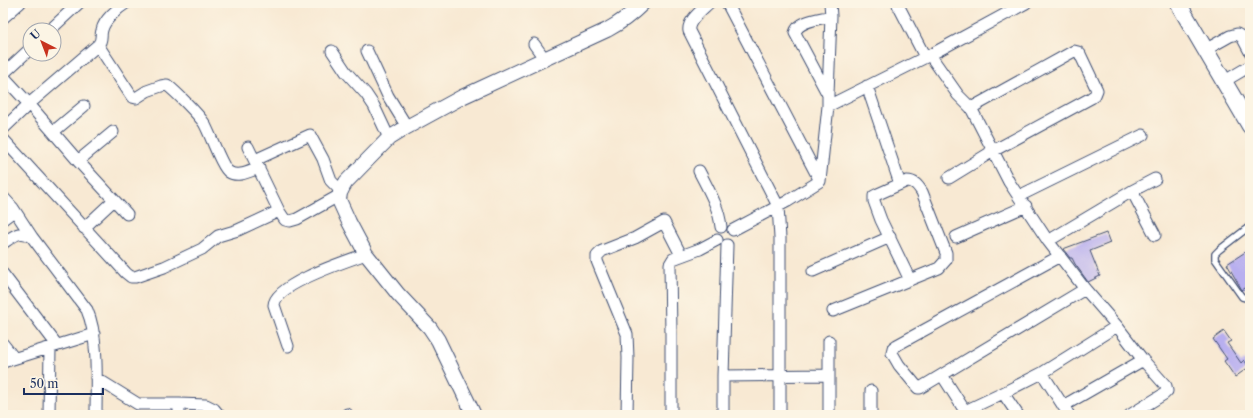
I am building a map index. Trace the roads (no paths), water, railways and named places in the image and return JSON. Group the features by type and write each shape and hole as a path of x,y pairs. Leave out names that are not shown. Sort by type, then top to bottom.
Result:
{"main road":[{"path":"1178,3 1250,126"}],"street":[{"path":"3,18 20,3"},
{"path":"59,22 79,3"},
{"path":"474,415 438,340 430,328 398,294 366,254 339,200 340,193 345,183 389,138 462,97 607,30 635,11 643,3"},
{"path":"709,3 690,23 688,28 689,31 778,206 780,238 780,415"},
{"path":"727,3 820,181"},
{"path":"820,181 828,106 831,16 830,3"},
{"path":"897,3 928,56 958,95 971,108 1008,182 1026,206 1048,241 1084,289 1117,326 1143,360 1166,386 1167,390 1164,394 1130,415"},
{"path":"828,106 928,56 1026,3"},
{"path":"3,129 29,104 98,45 102,39 102,27 120,4"},
{"path":"828,94 795,33 798,28 806,23 831,16"},
{"path":"1205,50 1230,36 1237,34 1242,37 1250,52"},
{"path":"534,44 544,58"},
{"path":"98,45 132,97 139,97 147,91 161,86 167,85 174,90 202,121 209,132 222,163 228,172 237,174 247,173 257,164 310,135 323,159 331,181 340,193"},
{"path":"332,51 346,72 366,94 374,106 389,138"},
{"path":"367,51 388,96 407,127"},
{"path":"949,178 993,150 1091,98 1097,90 1080,54 1074,51 971,108"},
{"path":"22,57 3,75 78,162 127,214"},
{"path":"1224,82 1250,66"},
{"path":"867,86 900,184"},
{"path":"53,132 84,106"},
{"path":"78,162 113,132"},
{"path":"1019,196 1143,135"},
{"path":"3,139 128,276 131,277 135,277 175,263 202,249 218,236 244,227 279,211"},
{"path":"248,147 279,211 285,220 292,220 340,193"},
{"path":"699,171 716,205 720,217 721,227"},
{"path":"1048,241 1155,179"},
{"path":"733,230 788,201 820,181"},
{"path":"834,311 910,280 939,268 946,260 946,253 922,192 915,183 912,181 907,181 874,196 874,201 910,280"},
{"path":"1132,191 1154,235"},
{"path":"3,197 13,208 32,237 87,310 91,319 94,334 96,415"},
{"path":"84,228 114,200"},
{"path":"956,237 1026,206"},
{"path":"3,219 11,213 13,208"},
{"path":"627,415 627,334 598,263 597,256 602,251 635,238 664,222 681,255"},
{"path":"671,415 670,264 673,259 681,255 722,243 732,243 735,234 728,226 721,227 716,235 722,243 723,415"},
{"path":"3,243 20,233 24,233 32,237"},
{"path":"813,271 890,237"},
{"path":"288,346 274,306 274,301 278,296 294,284 306,278 366,254"},
{"path":"1060,256 897,345 892,350 892,354 918,388 923,387 1084,289"},
{"path":"3,274 53,346 49,415"},
{"path":"942,375 965,413 1042,373 1117,326"},
{"path":"3,362 94,334"},
{"path":"829,341 829,415"},
{"path":"3,344 14,358"},
{"path":"1042,373 1066,411 1143,360"},
{"path":"723,376 828,375"},
{"path":"96,378 138,410 179,409 206,405 214,409 218,415"},
{"path":"871,391 871,415"},
{"path":"1003,393 1018,415"}],"lane":[{"path":"1250,226 1215,254 1215,259 1242,297 1246,298 1250,296"}]}
